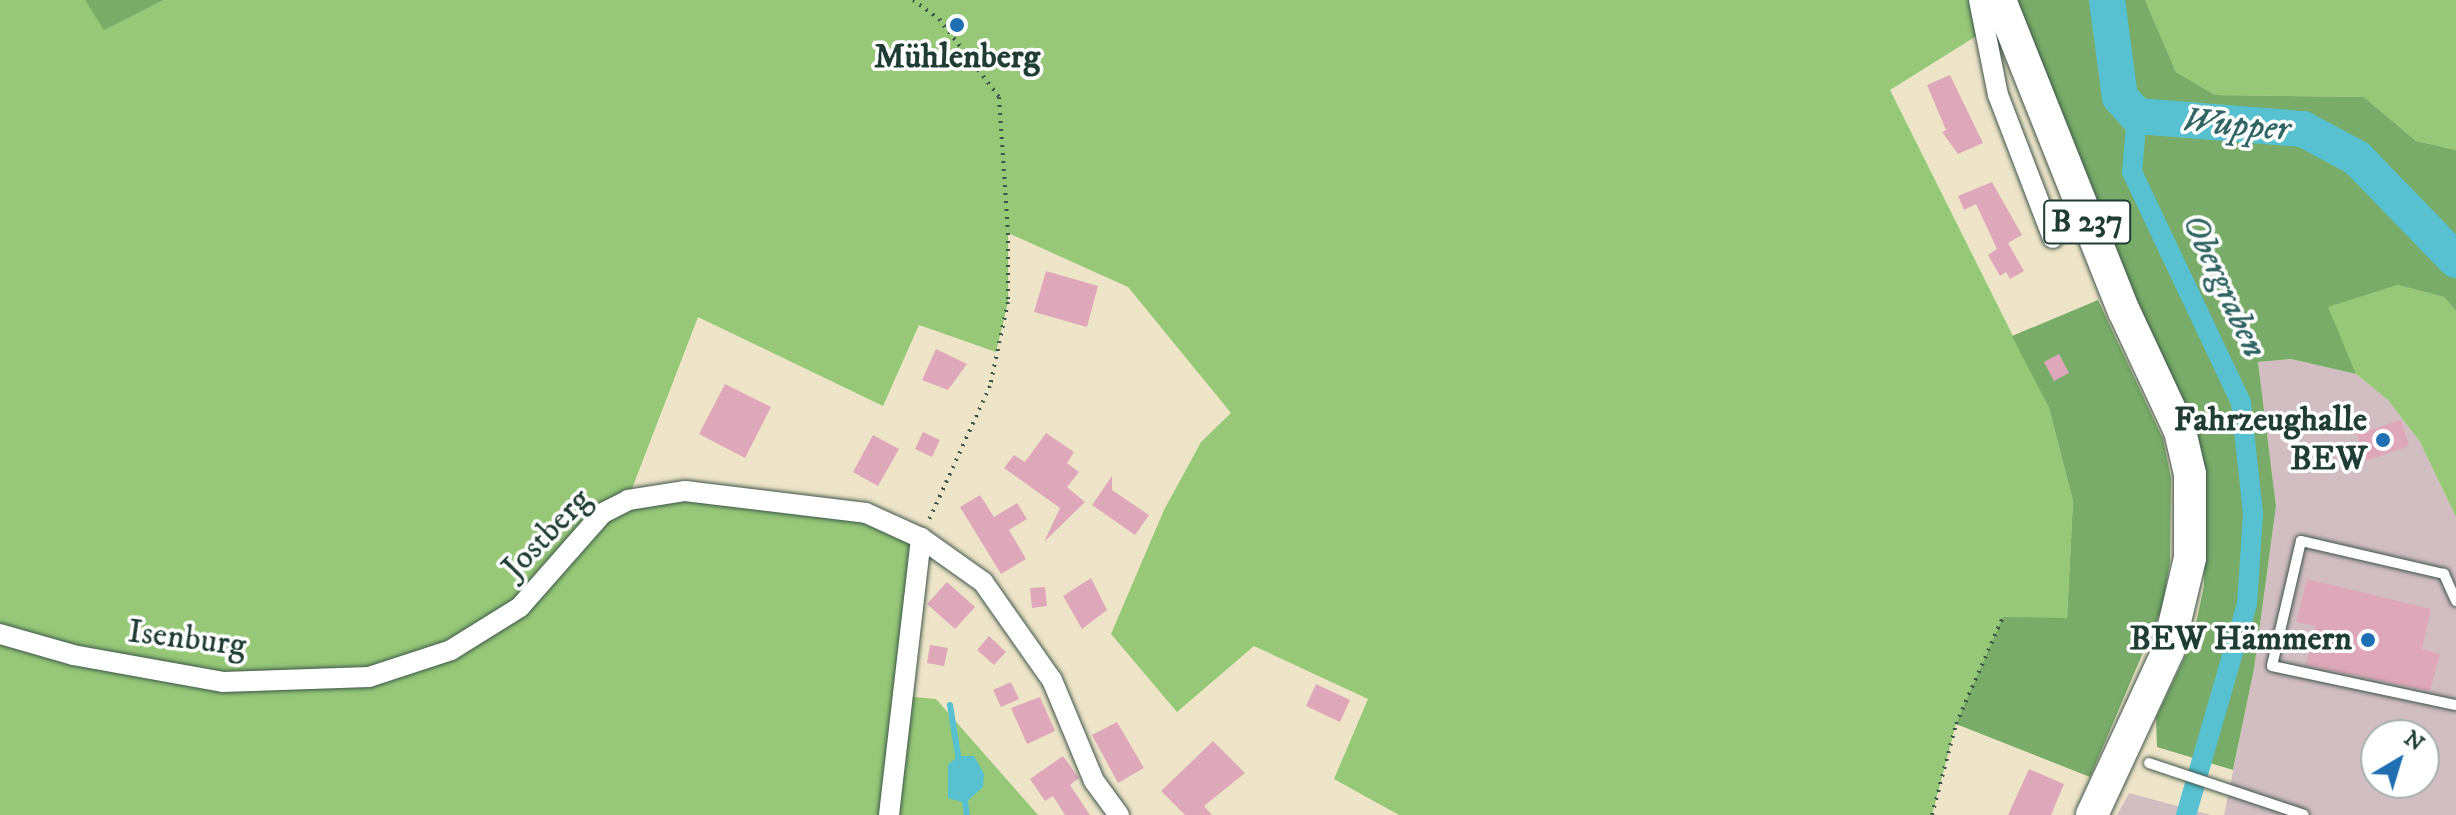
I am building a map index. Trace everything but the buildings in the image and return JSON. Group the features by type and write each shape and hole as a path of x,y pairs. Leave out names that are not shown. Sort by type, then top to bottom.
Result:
{"main road":[{"name":"B 237","path":"2000,0 2124,311 2180,431 2190,474 2190,558 2168,651 2092,815"}],"street":[{"path":"1979,0 1998,95 2053,238"},
{"name":"Jostberg","path":"369,677 451,650 520,607 603,513 628,500 685,491 866,513 921,538 983,582 1052,680 1094,781 1119,815"},
{"path":"889,815 921,538"},
{"name":"Isenburg","path":"0,634 73,655 223,682 369,677"}],"lane":[{"path":"2456,601 2444,574 2301,541 2272,666 2456,705"},
{"path":"2149,763 2215,785 2263,810 2304,815"}],"path":[{"path":"913,0 939,19 999,97 1008,233 1007,312 990,386 921,538"},
{"path":"1932,815 1956,724 2003,617"}],"shaded area":[{"path":"2291,359 2356,374 2388,400 2420,442 2456,517 2456,815 2224,815 2254,669 2276,506 2258,362"},
{"path":"2129,793 2211,815 2117,815"}],"green space":[{"path":"0,0 85,0 105,29 164,0 1973,0 1978,35 1890,90 2049,408 2073,501 2067,618 1981,673 1956,724 1932,815 1399,815 1334,779 1368,699 1254,646 1177,712 1111,634 1164,510 1201,442 1231,413 1128,287 1008,233 1008,302 996,352 919,325 883,406 698,317 628,499 685,491 866,513 921,538 903,696 936,699 1038,815 0,815"},
{"path":"85,0 164,0 104,30"},
{"path":"2000,0 2145,0 2176,72 2215,95 2364,97 2416,141 2456,150 2456,311 2444,297 2398,285 2328,307 2356,374 2291,359 2258,362 2276,506 2254,669 2233,770 2157,747 2156,718 2192,642 2204,586 2206,488 2195,431"},
{"path":"2145,0 2456,0 2456,150 2416,141 2364,97 2215,95 2176,72"},
{"path":"2398,285 2444,297 2456,311 2456,517 2420,442 2388,400 2356,374 2327,307"},
{"path":"2098,300 2163,439 2171,478 2170,561 2162,608 2090,777 1956,724 2003,617 2067,618 2073,501 2049,408 2012,336"}],"water":[{"path":"958,756 974,756 984,774 983,787 965,803 948,798 948,765"}],"waterway":[{"name":"Wupper","path":"2107,0 2120,97 2137,116 2303,129 2357,158 2456,260"},
{"name":"Obergraben","path":"2137,116 2132,172 2241,403 2253,514 2247,604 2186,815"},
{"path":"950,705 959,761"},
{"path":"964,796 967,815"}],"place":[{"name":"Mühlenberg","path":"957,25"},
{"name":"Fahrzeughalle BEW","path":"2383,440"},
{"name":"BEW Hämmern","path":"2368,640"}]}
